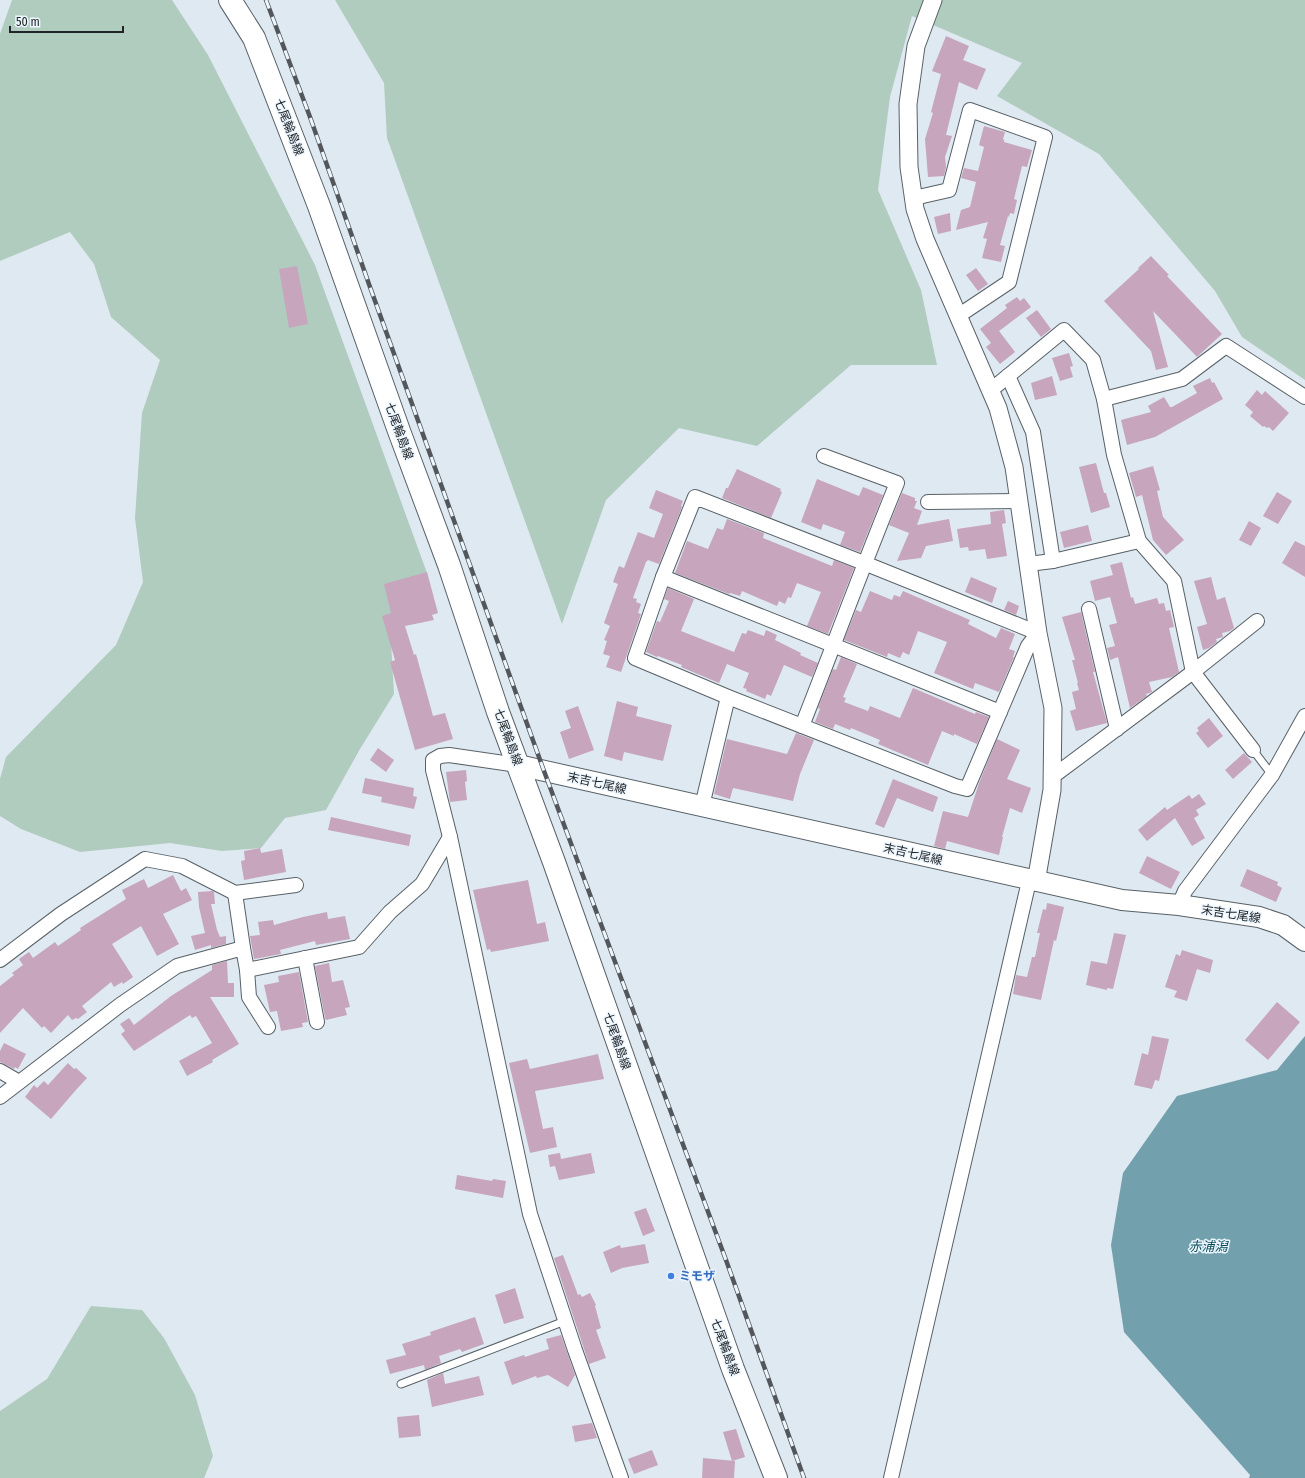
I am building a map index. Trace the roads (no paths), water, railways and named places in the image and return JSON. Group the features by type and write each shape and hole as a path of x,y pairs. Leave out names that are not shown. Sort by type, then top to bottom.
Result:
{"main road":[{"name":"七尾輪島線","path":"230,0 254,38 311,184 399,431 449,564 498,712 554,862 733,1369 776,1478"},
{"name":"末吉七尾線","path":"518,765 1122,900 1179,905 1259,917 1283,926 1305,941"}],"street":[{"path":"891,1478 1033,881 1052,790 1053,708 1038,633 1014,467 998,408 925,239 915,209 909,167 908,104 916,46 933,0"},
{"path":"914,198 949,190 970,110 1045,137 1009,282 958,316"},
{"path":"991,390 1064,330 1093,360 1104,398 1114,455 1139,541 1174,580 1194,672 1253,750"},
{"path":"1104,398 1182,379 1226,346 1305,397"},
{"path":"1008,376 1033,432 1053,561"},
{"path":"802,726 834,646 864,563 897,483 824,456"},
{"path":"695,497 1038,633 1028,646 966,789 728,697 634,658 663,577 695,497"},
{"path":"928,502 1019,501"},
{"path":"1028,564 1053,561 1139,541"},
{"path":"663,577 1000,712"},
{"path":"1089,609 1117,729"},
{"path":"1052,777 1194,672 1257,621"},
{"path":"702,806 728,697"},
{"path":"1179,905 1185,891 1272,775 1305,716"},
{"path":"518,765 449,755 440,756 433,760 433,770 450,837 530,1214 565,1321 622,1478"},
{"path":"247,970 359,947 390,912 422,884 450,837"},
{"path":"0,960 61,914 145,858 182,866 235,893 296,885"},
{"path":"235,893 247,970 249,997 268,1027"},
{"path":"0,1097 120,1005 177,966 243,948"},
{"path":"305,958 317,1022"},
{"path":"0,1071 20,1082"}],"lane":[{"path":"1253,750 1272,775"},
{"path":"401,1384 565,1321"}],"water":[{"name":"赤浦潟","path":"1305,1036 1305,1478 1249,1478 1250,1475 1124,1332 1111,1245 1123,1173 1177,1096 1277,1070"}],"railway":[{"path":"266,0 310,117 544,771 726,1260 804,1478"}],"place":[{"name":"ミモザ","path":"671,1276"}]}
